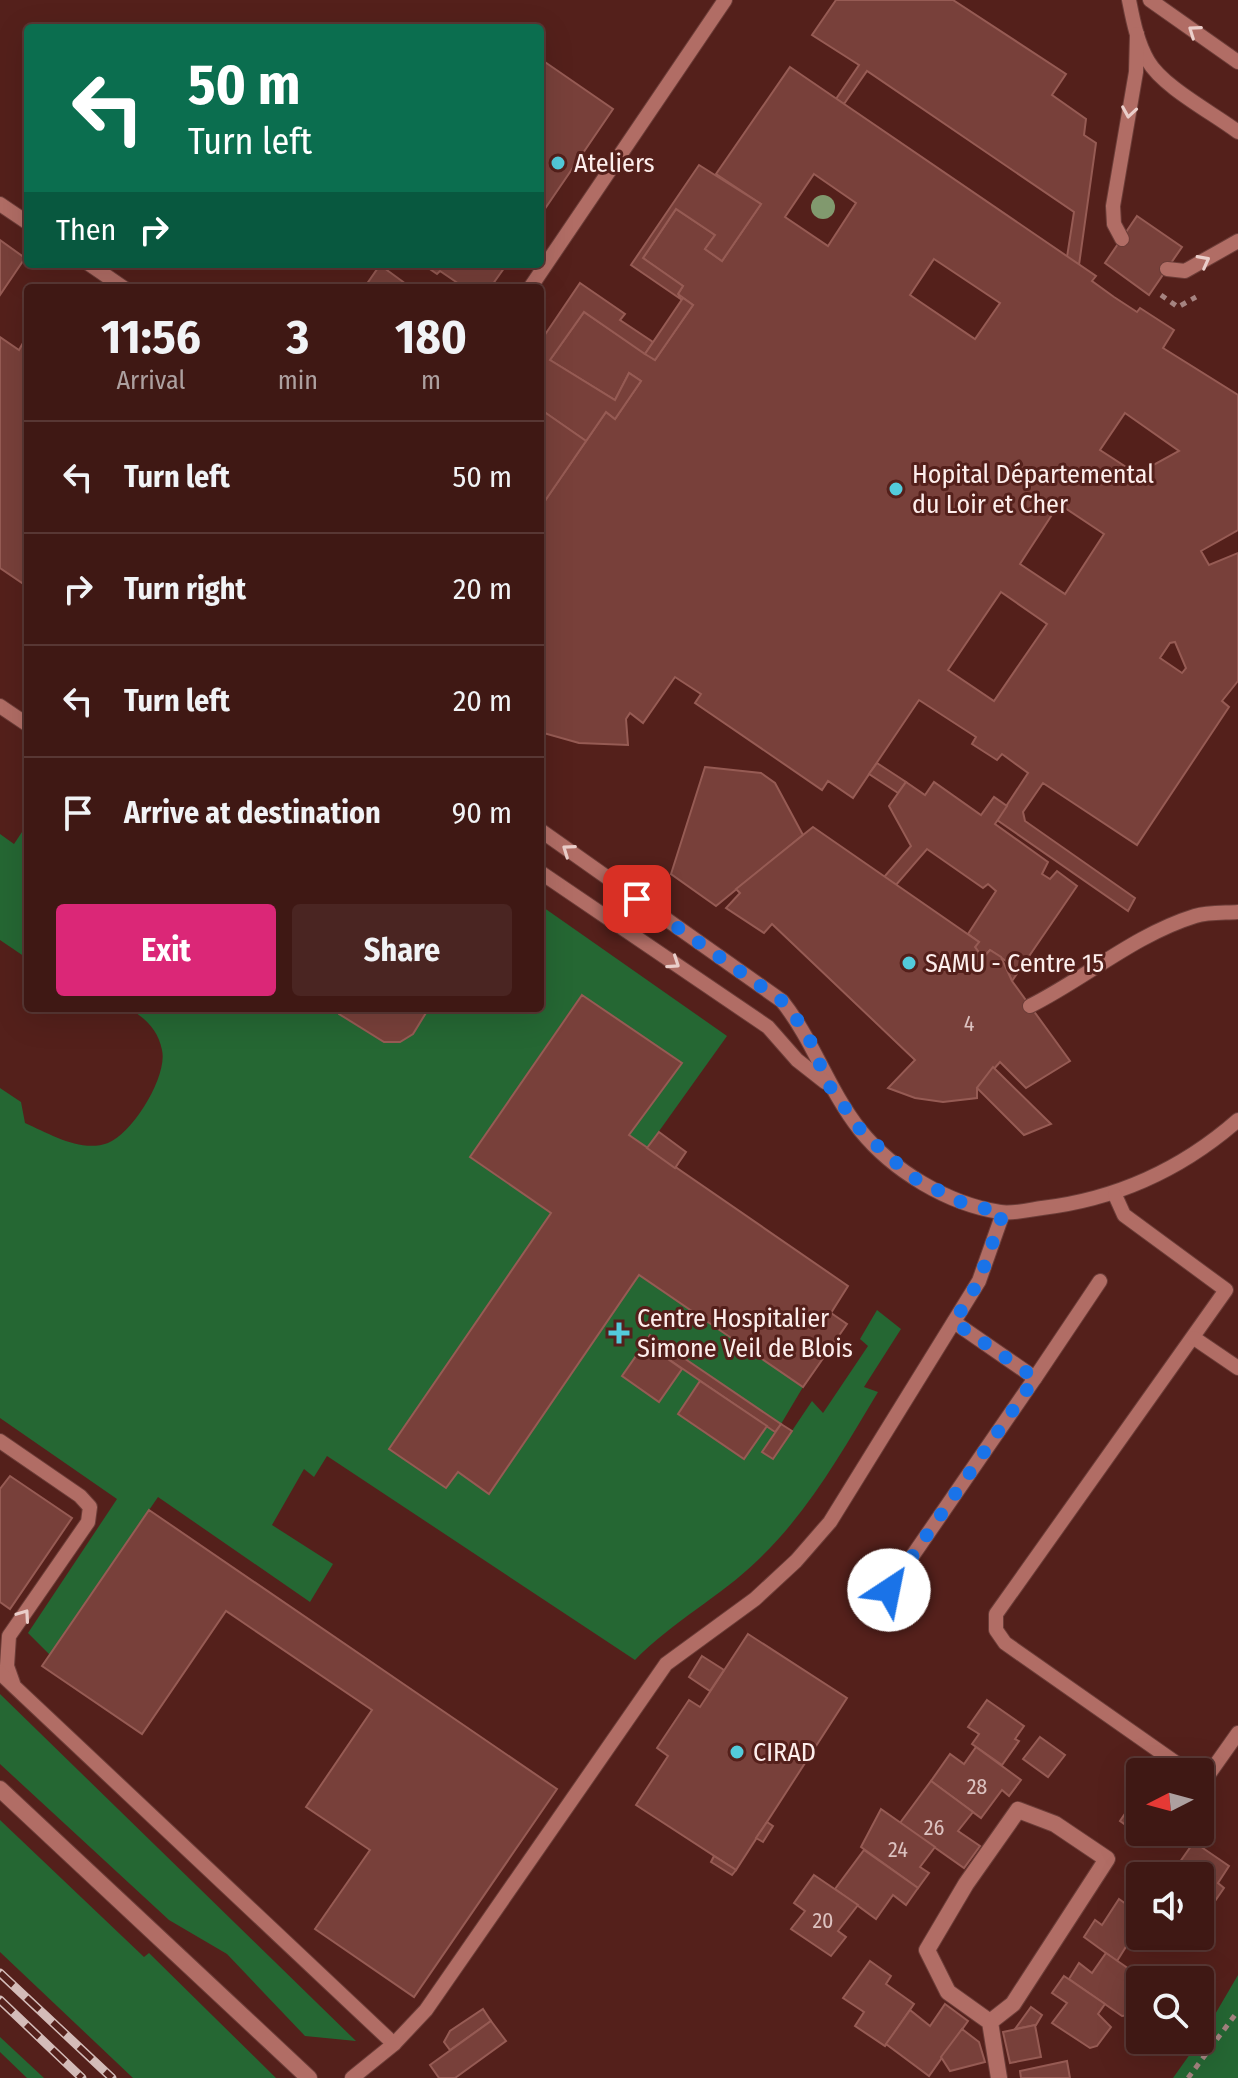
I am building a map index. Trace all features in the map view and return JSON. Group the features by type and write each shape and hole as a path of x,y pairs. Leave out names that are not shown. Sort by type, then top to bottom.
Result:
{"street":[{"path":"0,1789 309,2078"},
{"path":"990,2022 1013,2004 1107,1859 1055,1824 1018,1810 966,1884 927,1950 948,1992 990,2022 999,2078"}],"lane":[{"path":"544,267 725,0"},
{"path":"1129,0 1137,34 1149,62 1162,77 1238,132"},
{"path":"1150,0 1238,62"},
{"path":"1122,239 1114,224 1113,206 1136,72 1137,34"},
{"path":"0,204 24,220"},
{"path":"1167,269 1185,271 1238,241"},
{"path":"95,268 118,284"},
{"path":"0,706 24,722"},
{"path":"544,833 782,1001 806,1031 828,1084 862,1132 912,1177 963,1203 1003,1213 1115,1195 1172,1168 1238,1120"},
{"path":"544,875 768,1027 797,1060 828,1084"},
{"path":"1030,1006 1070,986 1100,962 1167,928 1196,915 1238,912"},
{"path":"1115,1195 1124,1215 1232,1294 1194,1338 996,1614 996,1630 1005,1643 1169,1758"},
{"path":"352,2078 394,2044 426,2010 666,1664 755,1599 796,1561 830,1522 979,1281 1003,1213"},
{"path":"889,1590 1100,1281"},
{"path":"954,1322 1035,1378"},
{"path":"1194,1338 1238,1368"},
{"path":"0,1441 80,1496 90,1507 88,1522 9,1636 7,1666 14,1687"},
{"path":"0,1673 394,2044"},
{"path":"1214,1767 1238,1733"}],"path":[{"path":"1188,2078 1238,2011"}],"green space":[{"path":"24,829 24,956 0,940 0,834 14,844"},
{"path":"544,908 727,1036 647,1148 629,1135 681,1063 581,995 470,1157 551,1213 390,1449 446,1487 458,1472 489,1493 639,1275 803,1387 781,1424 650,1335 622,1376 659,1402 682,1369 700,1381 678,1414 744,1459 767,1426 775,1432 762,1452 773,1459 812,1401 823,1413 868,1346 860,1339 877,1310 901,1329 864,1387 878,1392 824,1480 777,1541 728,1586 665,1633 635,1660 327,1456 314,1477 304,1469 272,1525 333,1564 310,1602 158,1497 50,1655 28,1633 117,1499 0,1418 0,1088 21,1102 25,1123 66,1141 98,1145 108,1143 128,1128 147,1102 160,1074 162,1050 158,1037 134,1012 338,1012 367,1032 388,1041 397,1041 417,1025 426,1012 544,1012"},
{"path":"0,1694 356,2041 305,2036 227,1954 169,1920 0,1764"},
{"path":"0,1820 144,1957 149,1953 276,2078 133,2078 0,1952"},
{"path":"1238,1975 1238,2078 1173,2078 1190,2054 1214,2054 1214,2016"},
{"path":"0,2037 44,2078 27,2078 0,2052"}],"building":[{"path":"836,0 953,0 1066,74 1052,95 1086,119 1084,135 1096,143 1079,265 1067,257 1074,212 867,71 844,104 836,99 859,65 812,35"},
{"name":"Ateliers","path":"544,61 613,109 544,210"},
{"name":"Hopital Départemental du Loir et Cher","path":"790,67 1096,276 1092,281 1114,297 1137,312 1140,308 1174,330 1163,348 1238,395 1238,530 1201,551 1209,565 1238,553 1238,681 1222,701 1229,707 1137,845 1043,783 1023,812 1025,821 1135,898 1128,911 997,820 1028,773 1002,754 997,760 972,744 976,737 919,700 853,798 828,781 822,790 695,703 701,694 675,677 643,723 630,713 626,719 628,745 579,743 544,733 544,502 606,412 615,419 641,381 629,373 615,400 550,360 584,312 655,360 693,305 678,294 683,286 643,258 676,209 715,235 705,249 722,261 761,204 716,174","holes":["814,174 856,203 828,246 785,217","934,259 1000,303 975,339 910,295","1125,413 1179,451 1137,474 1100,450","1059,504 1104,534 1065,594 1020,564","1001,592 1047,624 994,701 948,670","1175,642 1186,668 1182,673 1160,658 1170,643"]},
{"path":"699,165 761,204 722,261 705,249 715,235 676,209 643,258 683,286 678,294 682,300 631,265"},
{"path":"1137,216 1182,247 1149,295 1105,263"},
{"path":"0,240 24,259 0,295"},
{"path":"378,268 384,268 406,284 367,284"},
{"path":"428,268 504,268 493,284 459,284 440,271 437,274"},
{"path":"580,283 625,314 620,320 653,342 645,354 584,312 550,360 615,400 629,373 641,381 615,419 606,412 586,441 544,412 544,336"},
{"path":"683,298 693,305 655,360 645,354"},
{"path":"0,337 19,350 24,344 24,584 0,568"},
{"path":"544,412 586,441 544,502"},
{"path":"877,763 906,782 898,793 869,774"},
{"path":"705,767 761,773 775,783 803,835 716,906 671,874"},
{"path":"906,782 925,795 934,782 981,815 994,797 1007,806 995,824 1048,862 1042,874 1050,879 1057,871 1077,886 1012,981 1006,968 1009,963 990,950 983,958 975,947 979,942 968,934 996,891 988,884 983,888 927,849 896,885 884,877 911,846 889,806"},
{"name":"SAMU - Centre 15","path":"813,827 979,942 975,947 983,958 990,950 1001,957 1012,981 1070,1061 1026,1088 1000,1062 977,1088 977,1098 943,1102 915,1098 888,1088 915,1060 772,924 764,933 726,908 740,893 736,889"},
{"path":"582,995 682,1063 629,1135 848,1286 831,1313 847,1324 803,1387 639,1275 489,1494 458,1472 446,1488 389,1449 551,1213 470,1157"},
{"path":"427,1012 413,1034 400,1042 384,1042 339,1014"},
{"path":"993,1067 1051,1124 1024,1135 977,1088"},
{"path":"659,1132 686,1152 675,1168 647,1148"},
{"path":"650,1335 781,1424 775,1432 645,1343"},
{"path":"645,1343 682,1369 659,1402 622,1376"},
{"path":"700,1381 767,1426 744,1459 678,1414"},
{"path":"781,1424 792,1431 773,1459 762,1452"},
{"path":"10,1476 72,1518 10,1609 0,1602 0,1489"},
{"path":"149,1510 557,1789 414,1997 315,1929 370,1850 306,1807 372,1710 226,1611 142,1734 42,1666"},
{"name":"CIRAD","path":"748,1634 847,1698 736,1870 636,1805 668,1756 657,1748 689,1700 700,1707"},
{"path":"702,1656 724,1670 710,1691 689,1677"},
{"path":"987,1700 1024,1726 1015,1739 1019,1741 1002,1765 972,1744 979,1734 968,1727"},
{"path":"1040,1737 1065,1755 1048,1777 1023,1759"},
{"path":"976,1747 1021,1780 1009,1796 1002,1790 981,1818 931,1781 950,1754 964,1764"},
{"path":"931,1781 973,1812 958,1831 980,1846 964,1868 900,1823"},
{"path":"881,1809 935,1847 920,1867 929,1873 918,1888 861,1847"},
{"path":"767,1822 773,1826 763,1842 756,1838"},
{"path":"1191,1846 1200,1846 1229,1866 1218,1883 1224,1888 1214,1903 1214,1862 1180,1862"},
{"path":"864,1850 918,1888 906,1905 893,1895 876,1919 835,1889"},
{"path":"714,1856 736,1870 732,1875 711,1862"},
{"path":"814,1875 858,1905 838,1931 846,1937 831,1956 791,1929 805,1911 794,1903"},
{"path":"1119,1899 1126,1904 1126,1947 1117,1961 1084,1937 1095,1920 1102,1925"},
{"path":"1106,1953 1126,1967 1126,2016 1122,2016 1069,1979 1079,1963 1092,1973"},
{"path":"870,1961 891,1976 886,1984 914,2004 885,2046 855,2026 864,2012 843,1998"},
{"path":"1064,1976 1105,2004 1098,2014 1111,2027 1097,2046 1090,2048 1052,2023 1067,2003 1052,1993"},
{"path":"945,2004 968,2021 929,2076 886,2044 910,2010 930,2026"},
{"path":"1031,2007 1042,2015 1036,2025 1015,2029"},
{"path":"483,2009 491,2021 450,2050 444,2042 450,2031"},
{"path":"491,2021 506,2041 455,2078 439,2078 430,2065"},
{"path":"1035,2025 1041,2057 1010,2063 1003,2032"},
{"path":"962,2029 979,2042 985,2062 950,2071 941,2057"},
{"path":"1067,2061 1070,2078 1021,2078 1020,2071"}],"railway":[{"path":"0,1973 112,2078"},
{"path":"0,2000 82,2078"}],"place":[{"name":"Ateliers","path":"558,163"},
{"name":"Hopital Départemental du Loir et Cher","path":"896,489"},
{"name":"SAMU - Centre 15","path":"909,963"},
{"name":"Centre Hospitalier Simone Veil de Blois","path":"619,1333"},
{"name":"CIRAD","path":"737,1752"}],"route":[{"path":"637,899 782,1001 806,1031 828,1084 862,1132 912,1177 963,1203 1003,1213 979,1281 954,1322 1035,1378 889,1590"}]}
